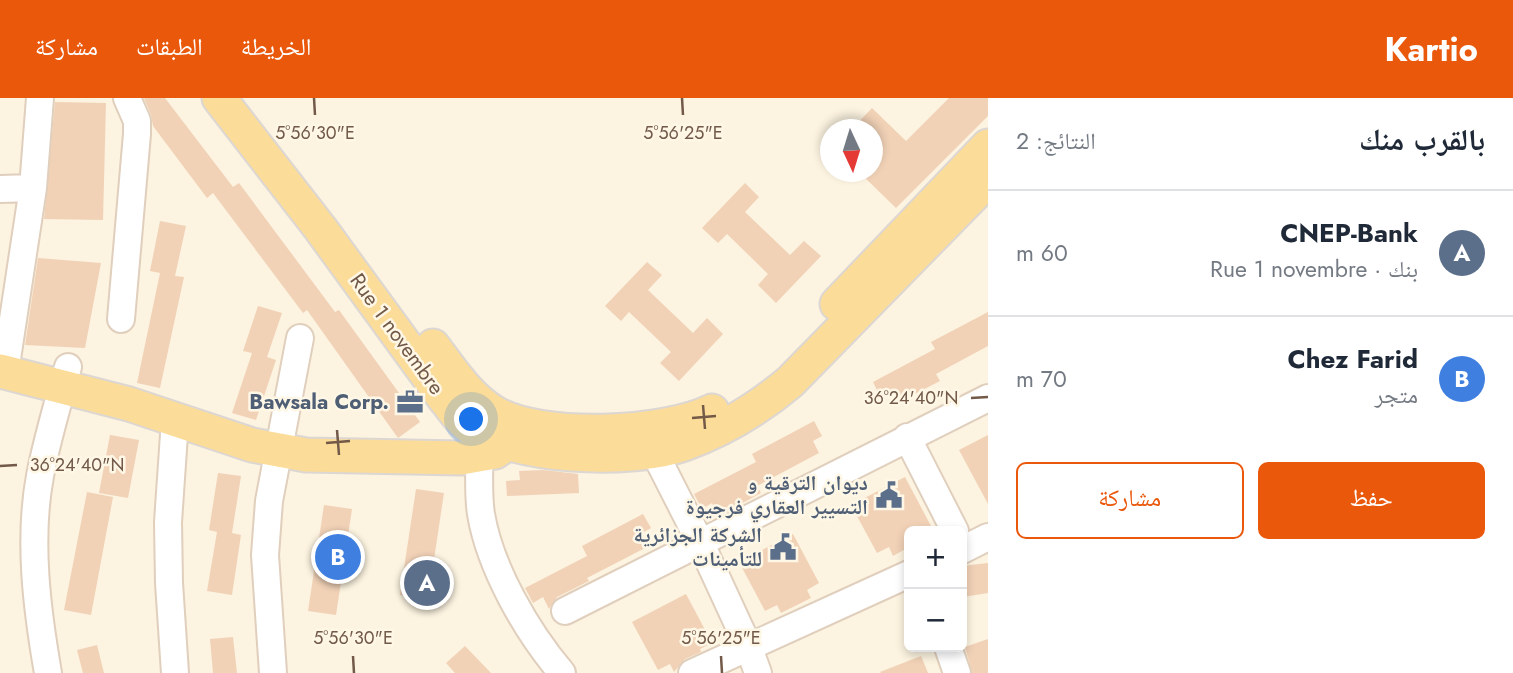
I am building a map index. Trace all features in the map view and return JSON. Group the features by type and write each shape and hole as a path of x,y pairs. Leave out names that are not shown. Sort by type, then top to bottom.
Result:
{"main road":[{"name":"Rue 1 novembre","path":"219,98 465,423 495,435 556,452 623,455 647,440 681,433"},
{"name":"Rue 1 novembre","path":"248,98 455,375 481,404 495,435"},
{"path":"681,433 726,405 803,340 988,146"},
{"path":"681,433 733,422 766,402 790,382 988,180"},
{"path":"3,362 243,422 282,439 306,455 461,458 495,435"},
{"path":"65,377 129,404 252,445 282,439"}],"street":[{"path":"3,362 33,188 40,98"},
{"path":"121,318 137,134 137,121 128,98"},
{"path":"0,189 33,188"},
{"path":"272,673 265,555 269,502 300,338"},
{"path":"48,673 41,632 35,561 36,522 40,478 65,377"},
{"path":"565,611 988,398"},
{"path":"175,420 168,522 175,673"},
{"path":"495,435 480,513 489,548 508,593 562,673"},
{"path":"907,437 952,526"},
{"path":"647,440 701,544 758,673"},
{"path":"967,542 988,537"},
{"path":"692,673 904,576"},
{"path":"950,652 957,673"}],"building":[{"path":"144,98 165,98 233,187 239,183 335,312 339,310 420,422 398,438 307,310 303,313 213,193 207,198 153,126"},
{"path":"949,98 988,98 988,116 896,208 869,182 883,182 883,119 862,119 872,108 906,141"},
{"path":"55,102 106,103 103,220 44,219"},
{"path":"745,183 759,197 745,212 790,255 804,241 821,256 776,303 758,285 768,274 727,234 718,243 702,228"},
{"path":"160,221 186,226 175,276 184,277 160,388 137,383 160,273 150,271"},
{"path":"38,258 101,263 85,348 25,345"},
{"path":"647,262 662,275 648,290 693,333 707,318 723,334 679,381 660,363 671,352 629,312 621,321 605,306"},
{"path":"258,306 282,313 267,357 276,360 256,420 232,413 252,353 243,351"},
{"path":"988,312 988,346 936,374 940,381 897,403 891,391 880,396 873,382 935,349 931,342"},
{"path":"814,421 822,436 813,441 819,453 757,486 761,493 719,516 712,503 702,509 694,494 756,462 752,454"},
{"path":"110,435 139,440 128,498 99,493"},
{"path":"988,435 988,504 959,450"},
{"path":"543,470 578,474 579,493 507,496 506,481 520,480 519,471"},
{"path":"218,473 241,476 232,533 241,535 232,595 207,591 217,532 209,530"},
{"path":"905,477 931,526 904,526 904,550 893,556 889,547 877,553 851,505"},
{"path":"416,489 444,493 428,599 400,595"},
{"path":"87,492 113,497 91,615 64,610"},
{"path":"324,505 352,509 336,615 308,611"},
{"path":"643,514 651,528 642,533 649,546 587,578 589,581 557,597 549,609 543,597 533,603 525,588 587,556 582,546"},
{"path":"793,534 819,583 807,590 811,598 781,613 777,605 765,611 739,562"},
{"path":"988,563 988,593 967,596 967,565"},
{"path":"686,594 712,643 700,649 701,652 685,659 674,672 670,664 658,670 632,622"},
{"path":"233,637 237,673 213,673 210,639"},
{"path":"988,639 988,673 972,673 967,646"},
{"path":"97,645 104,673 83,673 77,650"},
{"path":"465,646 491,673 455,673 446,663"},
{"path":"921,656 928,673 880,672"}],"place":[{"name":"Bawsala Corp.","path":"410,402"},
{"name":"ديوان الترقية و التسيير العقاري فرجيوة","path":"889,495"},
{"name":"الشركة الجزائرية للتأمينات","path":"783,547"},
{"name":"Chez Farid","path":"338,557"},
{"name":"CNEP-Bank","path":"427,583"}]}
